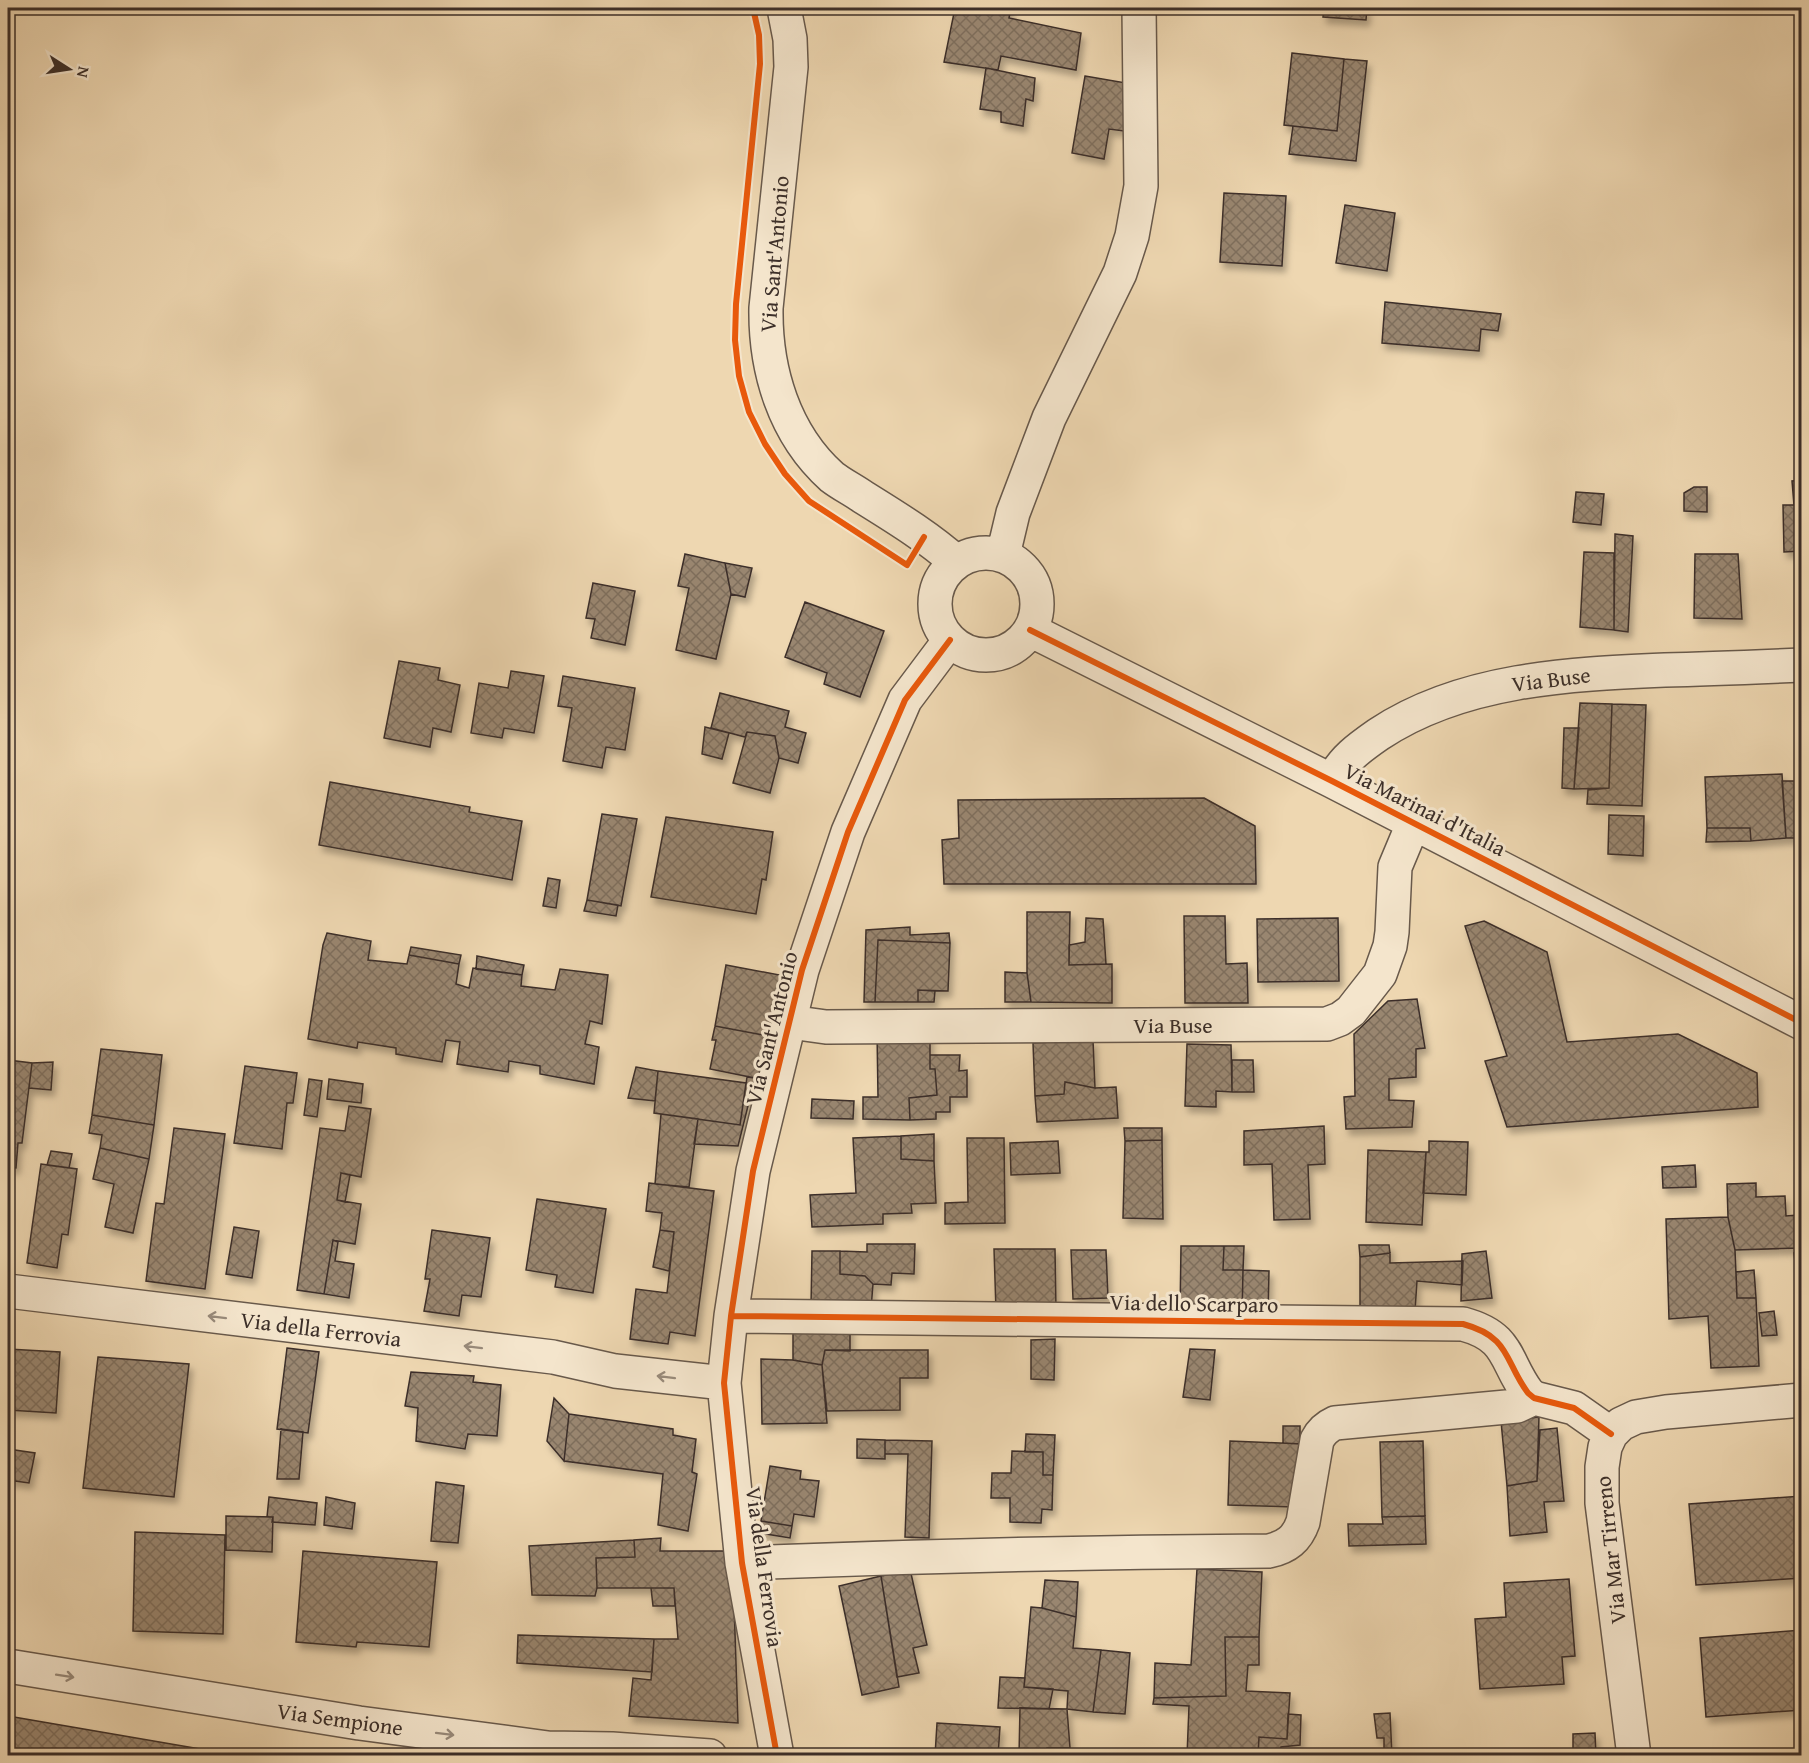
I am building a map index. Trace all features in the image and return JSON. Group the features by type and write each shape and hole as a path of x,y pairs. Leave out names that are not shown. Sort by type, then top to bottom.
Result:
{"street":[{"name":"Via Sant'Antonio","path":"784,8 790,39 791,67 766,308 769,361 775,387 799,436 814,457 833,477 940,547 956,562"},
{"path":"1003,555 1012,513 1049,418 1120,273 1132,236 1142,186 1139,8"},
{"path":"979,553 1003,555 1015,561 1032,580 1037,605 1035,618 1030,630 1022,640 1011,648 999,653 973,653 950,640 942,628 937,614 936,600 939,585 956,562 979,553"},
{"name":"Via Marinai d'Italia","path":"1030,630 1332,781 1802,1023"},
{"name":"Via Sant'Antonio","path":"724,1383 731,1316 753,1171 802,970 848,832 905,700 950,640"},
{"name":"Via Buse","path":"1332,781 1339,767 1354,751 1402,719 1463,696 1502,685 1553,677 1614,672 1802,665"},
{"name":"Via Buse","path":"790,1022 826,1027 1327,1024 1351,1011 1371,987 1385,961 1392,932 1395,867 1413,824"},
{"name":"Via della Ferrovia","path":"8,1291 553,1357 615,1371 724,1383 742,1563 775,1755"},
{"name":"Via dello Scarparo","path":"731,1316 1455,1323 1472,1327 1495,1340 1507,1354 1524,1388 1534,1398"},
{"path":"742,1563 1086,1552 1269,1551 1287,1545 1300,1531 1317,1440 1329,1426 1335,1423 1517,1406 1534,1398 1574,1408 1611,1434 1622,1424 1636,1417 1666,1412 1802,1400"},
{"name":"Via Mar Tirreno","path":"1611,1434 1605,1447 1602,1503 1634,1755"},
{"name":"Via Sempione","path":"8,1666 359,1723 548,1748 710,1755"}],"building":[{"path":"955,8 1011,8 1009,18 1081,33 1076,70 1001,56 998,70 944,62"},
{"path":"1324,8 1367,8 1366,20 1323,17"},
{"path":"1292,53 1344,59 1337,131 1284,125"},
{"path":"1344,59 1367,61 1356,161 1289,154 1293,126 1337,131"},
{"path":"986,68 1035,78 1033,101 1026,99 1023,126 1001,122 1001,112 980,109"},
{"path":"1085,76 1132,84 1124,131 1109,129 1104,159 1072,153"},
{"path":"1224,193 1286,196 1282,266 1220,262"},
{"path":"1345,205 1395,213 1387,271 1336,263"},
{"path":"1385,302 1501,314 1498,331 1481,329 1479,351 1382,343"},
{"path":"1802,480 1802,505 1794,505 1792,481"},
{"path":"1694,487 1707,487 1707,512 1684,511 1684,493"},
{"path":"1576,492 1604,494 1601,525 1573,522"},
{"path":"1783,505 1802,505 1802,551 1784,552"},
{"path":"1615,534 1633,536 1628,632 1614,630"},
{"path":"1584,552 1614,553 1614,630 1580,627"},
{"path":"685,554 725,563 731,594 716,659 676,650 689,588 678,586"},
{"path":"1695,554 1738,554 1742,619 1694,618"},
{"path":"725,563 752,568 745,597 731,594"},
{"path":"593,583 635,591 625,645 591,638 595,619 586,618"},
{"path":"805,602 884,631 860,697 824,684 827,673 785,657"},
{"path":"399,661 440,668 438,680 460,685 451,732 433,728 430,747 384,738"},
{"path":"511,671 544,676 534,733 504,728 502,738 471,733 479,683 508,688"},
{"path":"563,676 635,688 625,750 606,747 602,768 563,761 572,708 558,706"},
{"path":"720,693 789,711 785,727 806,733 798,763 779,758 775,736 747,732 745,737 711,728"},
{"path":"1580,703 1612,704 1609,788 1574,789"},
{"path":"1612,704 1646,705 1642,806 1587,804 1588,790 1609,788"},
{"path":"705,727 729,733 722,759 702,754"},
{"path":"1564,728 1579,728 1574,789 1562,788"},
{"path":"747,732 775,736 779,758 770,793 733,783"},
{"path":"1782,774 1786,838 1751,841 1750,828 1707,828 1705,777"},
{"path":"1782,781 1802,781 1802,838 1786,838"},
{"path":"330,782 470,807 469,812 522,821 512,880 319,845"},
{"path":"1204,798 1255,826 1256,884 944,884 942,840 959,838 958,800"},
{"path":"602,814 637,819 621,906 587,900"},
{"path":"1609,815 1644,816 1643,856 1608,854"},
{"path":"666,817 773,832 766,880 762,879 756,914 651,897"},
{"path":"1707,828 1750,828 1751,841 1706,842"},
{"path":"548,878 560,880 556,908 543,906"},
{"path":"587,900 618,905 616,916 584,911"},
{"path":"1027,912 1070,912 1069,965 1112,964 1112,1003 1031,1002 1027,973"},
{"path":"1184,916 1225,916 1226,964 1247,963 1248,1003 1185,1003"},
{"path":"1086,918 1103,919 1106,964 1069,965 1069,945 1085,942"},
{"path":"1338,918 1339,981 1258,982 1257,919"},
{"path":"1484,921 1547,952 1567,1042 1678,1034 1757,1073 1758,1107 1507,1127 1485,1061 1507,1056 1465,926"},
{"path":"910,927 910,935 949,933 950,943 878,940 875,1002 864,1002 866,930"},
{"path":"327,933 371,941 368,960 407,964 409,955 459,964 456,984 469,988 473,968 522,975 521,986 555,990 560,969 608,975 602,1024 590,1021 585,1044 599,1047 594,1084 540,1074 540,1066 509,1061 508,1072 457,1064 460,1042 446,1040 442,1062 396,1054 396,1048 358,1042 357,1048 308,1039 323,945"},
{"path":"878,940 950,943 948,991 918,990 918,1002 875,1002"},
{"path":"411,947 461,955 459,964 409,955"},
{"path":"477,956 524,965 522,975 476,969"},
{"path":"726,965 785,976 774,1037 715,1026"},
{"path":"1005,972 1027,973 1031,1002 1005,1002"},
{"path":"918,990 935,991 934,1002 918,1002"},
{"path":"1417,999 1425,1048 1416,1049 1416,1077 1389,1079 1389,1100 1414,1101 1412,1127 1346,1129 1344,1097 1355,1096 1354,1034 1388,1001"},
{"path":"715,1026 774,1037 765,1080 710,1069 716,1040 712,1040"},
{"path":"877,1031 930,1034 930,1069 935,1069 937,1095 909,1098 910,1120 863,1119 863,1097 878,1097"},
{"path":"1093,1040 1095,1088 1065,1082 1064,1094 1035,1096 1033,1043"},
{"path":"1187,1044 1231,1045 1232,1092 1216,1091 1216,1107 1185,1106"},
{"path":"101,1049 162,1055 154,1125 92,1115"},
{"path":"930,1055 960,1055 959,1071 967,1070 967,1097 950,1097 950,1112 936,1112 936,1119 910,1120 909,1098 937,1095 935,1069 930,1069"},
{"path":"8,1060 32,1063 22,1143 18,1143 16,1168 8,1167 10,1081 8,1080"},
{"path":"1232,1060 1253,1060 1254,1092 1232,1092"},
{"path":"53,1062 51,1090 29,1088 32,1063"},
{"path":"245,1066 297,1073 293,1103 287,1103 282,1149 234,1143"},
{"path":"636,1067 658,1071 655,1101 628,1098"},
{"path":"658,1071 746,1083 740,1125 654,1113"},
{"path":"747,1077 755,1078 738,1146 694,1144 698,1119 740,1125"},
{"path":"309,1079 322,1081 317,1117 304,1115"},
{"path":"329,1079 363,1084 361,1103 327,1099"},
{"path":"1065,1082 1095,1088 1116,1087 1118,1118 1037,1122 1035,1096 1064,1094"},
{"path":"812,1099 854,1101 853,1119 811,1118"},
{"path":"349,1106 371,1109 361,1177 341,1173 337,1200 361,1204 355,1244 333,1240 324,1294 297,1290 320,1128 345,1131"},
{"path":"661,1114 698,1119 689,1187 655,1184"},
{"path":"92,1115 154,1125 149,1159 100,1148 102,1135 89,1133"},
{"path":"1324,1126 1325,1164 1308,1165 1310,1219 1274,1220 1272,1164 1244,1165 1244,1131"},
{"path":"174,1128 225,1134 205,1289 146,1281 156,1203 164,1204"},
{"path":"1124,1128 1162,1128 1162,1140 1125,1141"},
{"path":"934,1134 934,1161 901,1159 901,1136"},
{"path":"901,1136 901,1159 934,1161 936,1203 911,1204 912,1213 883,1214 883,1224 812,1227 810,1195 856,1193 853,1138"},
{"path":"967,1138 1004,1138 1005,1223 945,1224 945,1203 968,1202"},
{"path":"1162,1140 1163,1219 1123,1218 1125,1141"},
{"path":"1058,1141 1060,1173 1011,1175 1010,1143"},
{"path":"1429,1141 1468,1142 1466,1195 1423,1193"},
{"path":"100,1148 149,1159 133,1233 105,1227 114,1184 93,1179"},
{"path":"1368,1150 1426,1152 1422,1225 1366,1222"},
{"path":"51,1151 72,1154 69,1168 47,1165"},
{"path":"41,1164 77,1169 68,1235 62,1234 57,1268 27,1263"},
{"path":"1695,1165 1696,1187 1663,1188 1662,1167"},
{"path":"1796,1166 1802,1166 1802,1217 1797,1217"},
{"path":"341,1173 350,1175 345,1202 337,1200"},
{"path":"649,1183 714,1191 695,1336 670,1332 668,1344 630,1339 636,1289 667,1293 674,1232 660,1230 662,1213 646,1211"},
{"path":"1756,1183 1756,1197 1785,1196 1786,1216 1797,1215 1799,1248 1735,1250 1728,1217 1727,1184"},
{"path":"537,1199 606,1209 593,1293 555,1287 557,1275 526,1270"},
{"path":"1728,1217 1735,1250 1737,1298 1756,1298 1759,1366 1711,1368 1708,1316 1669,1319 1666,1219"},
{"path":"234,1227 259,1231 252,1278 226,1274"},
{"path":"432,1230 490,1238 481,1297 462,1295 459,1316 424,1311 430,1279 425,1279"},
{"path":"660,1230 674,1232 669,1271 653,1267"},
{"path":"333,1240 338,1242 335,1261 354,1264 349,1298 324,1294"},
{"path":"867,1244 915,1244 914,1274 892,1273 891,1285 873,1284 865,1276 840,1274 840,1251 867,1252"},
{"path":"1359,1245 1389,1245 1390,1253 1360,1257"},
{"path":"1181,1246 1224,1246 1223,1270 1243,1270 1242,1317 1180,1315"},
{"path":"1224,1246 1244,1246 1243,1270 1223,1270"},
{"path":"994,1249 1055,1249 1056,1310 996,1311"},
{"path":"1071,1250 1106,1250 1108,1298 1073,1299"},
{"path":"812,1251 840,1251 840,1274 865,1276 873,1284 871,1309 811,1306"},
{"path":"1486,1251 1492,1298 1461,1301 1462,1254"},
{"path":"1802,1252 1802,1281 1797,1281 1794,1253"},
{"path":"1390,1253 1390,1263 1463,1261 1462,1285 1417,1281 1415,1311 1360,1310 1360,1257"},
{"path":"1243,1270 1269,1271 1268,1316 1242,1317"},
{"path":"1754,1270 1756,1298 1737,1298 1736,1272"},
{"path":"1774,1311 1777,1335 1762,1336 1759,1313"},
{"path":"793,1324 850,1324 850,1351 825,1350 822,1365 793,1360"},
{"path":"1055,1339 1054,1380 1031,1379 1031,1340"},
{"path":"287,1348 319,1352 308,1433 277,1429"},
{"path":"8,1349 60,1352 56,1413 8,1410"},
{"path":"1190,1349 1215,1350 1210,1400 1183,1397"},
{"path":"825,1350 928,1350 928,1378 900,1378 900,1410 827,1411 822,1365"},
{"path":"98,1357 189,1364 174,1497 83,1488"},
{"path":"761,1359 793,1360 822,1365 827,1423 762,1424"},
{"path":"411,1372 474,1376 473,1382 501,1385 497,1436 468,1434 465,1449 416,1441 418,1408 405,1406"},
{"path":"554,1398 569,1414 564,1461 547,1441"},
{"path":"569,1414 673,1429 673,1435 696,1439 692,1472 697,1474 688,1531 658,1525 663,1474 564,1461"},
{"path":"1539,1417 1537,1481 1507,1486 1501,1421"},
{"path":"1283,1426 1300,1426 1300,1444 1283,1443"},
{"path":"1557,1428 1564,1501 1544,1502 1547,1532 1510,1536 1507,1486 1537,1481 1540,1430"},
{"path":"281,1429 303,1432 299,1479 277,1479"},
{"path":"1026,1434 1055,1435 1053,1475 1043,1475 1043,1452 1025,1452"},
{"path":"857,1439 885,1440 885,1459 857,1458"},
{"path":"885,1440 932,1441 929,1538 905,1537 908,1454 885,1454"},
{"path":"1230,1441 1304,1444 1303,1474 1294,1473 1293,1507 1228,1505"},
{"path":"1423,1441 1425,1516 1382,1517 1380,1442"},
{"path":"8,1449 35,1453 29,1483 8,1480"},
{"path":"1012,1451 1043,1452 1043,1475 1053,1475 1052,1510 1042,1509 1041,1523 1010,1522 1010,1498 991,1498 992,1473 1011,1473"},
{"path":"770,1466 801,1471 800,1479 819,1481 814,1517 794,1514 792,1526 761,1521"},
{"path":"436,1482 464,1486 458,1543 431,1541"},
{"path":"1802,1496 1802,1578 1696,1585 1689,1504"},
{"path":"269,1497 317,1503 315,1525 272,1522 273,1517 267,1517"},
{"path":"326,1497 355,1503 352,1529 324,1525"},
{"path":"226,1516 273,1517 272,1552 226,1550"},
{"path":"1425,1516 1426,1544 1349,1546 1348,1524 1383,1524 1382,1517"},
{"path":"761,1521 792,1526 790,1538 760,1533"},
{"path":"135,1532 225,1535 223,1634 133,1631"},
{"path":"661,1538 660,1551 726,1551 734,1603 738,1723 629,1716 633,1678 651,1680 654,1639 678,1639 674,1588 597,1588 596,1558 635,1557 634,1540"},
{"path":"634,1540 635,1557 596,1558 595,1596 532,1595 529,1546"},
{"path":"303,1551 437,1562 429,1647 357,1642 356,1647 296,1642"},
{"path":"910,1569 927,1645 913,1648 919,1673 897,1677 881,1576"},
{"path":"1197,1569 1262,1572 1259,1637 1225,1637 1226,1696 1154,1698 1155,1663 1191,1665"},
{"path":"881,1576 899,1687 862,1695 839,1586"},
{"path":"1569,1579 1575,1656 1562,1657 1564,1684 1480,1689 1475,1619 1506,1617 1504,1583"},
{"path":"1045,1580 1078,1582 1076,1617 1042,1608"},
{"path":"651,1588 674,1588 675,1606 653,1606"},
{"path":"1031,1607 1076,1617 1073,1648 1101,1650 1093,1712 1067,1709 1068,1691 1024,1687"},
{"path":"1802,1630 1802,1710 1706,1717 1700,1638"},
{"path":"518,1635 654,1639 652,1672 517,1663"},
{"path":"1225,1637 1259,1637 1259,1665 1248,1665 1246,1691 1290,1693 1287,1739 1259,1737 1258,1756 1187,1756 1189,1706 1153,1704 1154,1698 1226,1696"},
{"path":"1101,1650 1130,1653 1125,1714 1093,1712"},
{"path":"1000,1677 1025,1678 1024,1687 1053,1689 1049,1709 998,1708"},
{"path":"1020,1708 1067,1709 1070,1748 1047,1748 1047,1756 1019,1756"},
{"path":"1390,1713 1392,1756 1384,1756 1384,1738 1377,1738 1374,1714"},
{"path":"1288,1714 1301,1715 1300,1745 1281,1747 1279,1756 1258,1756 1259,1737 1287,1739"},
{"path":"8,1716 241,1756 8,1756"},
{"path":"937,1723 1000,1727 998,1756 935,1756"},
{"path":"1595,1733 1596,1756 1573,1756 1573,1734"}],"cycle path":[{"path":"753,8 759,35 760,64 736,304 735,340 739,376 749,412 765,444 785,474 809,501 907,565 924,537"},
{"path":"1030,630 1332,781 1802,1023"},
{"path":"777,1756 742,1563 724,1383 731,1316 753,1171 802,970 848,832 905,700 950,640"},
{"path":"731,1316 1463,1324 1479,1329 1498,1343 1505,1351 1520,1381 1534,1398 1574,1408 1611,1434"}]}
